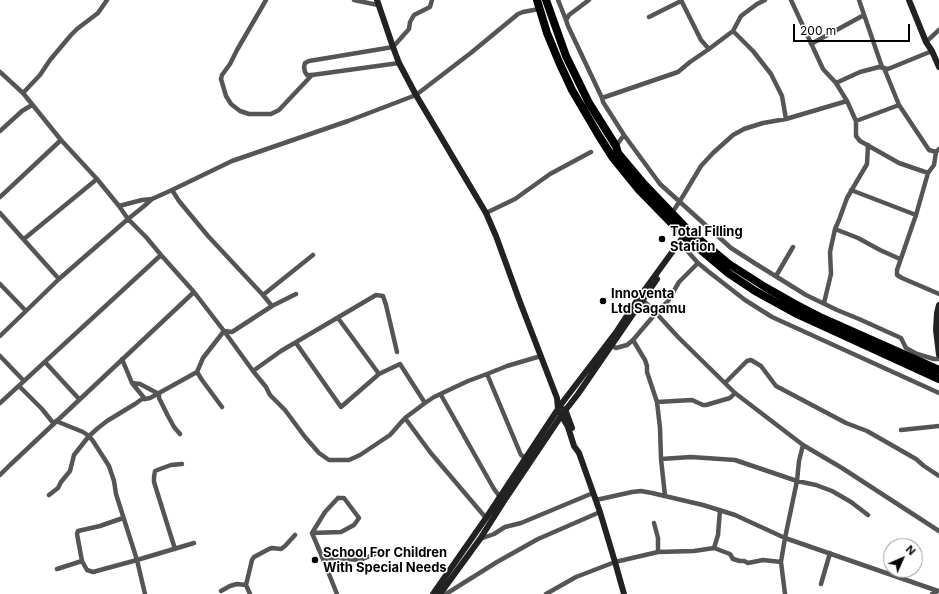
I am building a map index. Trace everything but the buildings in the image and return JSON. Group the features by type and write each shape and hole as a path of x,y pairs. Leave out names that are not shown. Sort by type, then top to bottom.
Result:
{"highway":[{"path":"537,0 559,62 572,90 599,136 613,158 639,190 687,237 728,273 755,291 795,313 939,379"},
{"path":"546,0 566,56 589,103 616,146 618,153 644,184 672,213 687,237 764,287 795,304 822,318 939,370"}],"main road":[{"path":"910,0 926,42 939,67"},
{"path":"378,3 399,63 416,95 486,213 557,398 558,409 569,425"},
{"path":"442,594 553,428 612,346 687,237"},
{"path":"433,594 486,518 562,403 617,331 638,299 687,237"},
{"path":"939,305 936,330 939,355"},
{"path":"557,398 566,410 569,425 578,445 578,453 600,512 624,594"},
{"path":"569,425 571,403"},
{"path":"553,428 569,425"}],"street":[{"path":"23,93 40,75 71,35 98,13 107,0"},
{"path":"266,0 236,50 230,64 222,74 221,78 226,96 231,104 240,111 249,114 271,114 279,110 312,75"},
{"path":"354,0 378,3"},
{"path":"399,63 312,75 307,75 304,67 305,63 309,61 393,47 409,29 410,22 414,15 430,7 432,0 437,0"},
{"path":"558,0 603,102 624,135 660,184 731,248 806,295 901,338 906,348 917,354 939,359"},
{"path":"566,20 569,15 590,0"},
{"path":"649,17 681,0 701,40 709,49"},
{"path":"602,98 678,72 733,31 741,16 756,2 765,0"},
{"path":"791,0 823,69 836,83 847,101 856,121 856,136 860,141 899,163 928,173"},
{"path":"859,0 883,68 899,105 929,150 938,150 934,165 928,173 916,215 900,259 897,275 939,294"},
{"path":"0,336 59,279 152,199 232,161 348,121 416,95 518,14 539,9"},
{"path":"811,44 864,15"},
{"path":"926,42 939,30"},
{"path":"733,31 753,51 771,74 782,96 786,119"},
{"path":"836,83 860,72 880,67 888,69 932,51"},
{"path":"0,72 23,93 61,140 97,179 128,219 146,237 194,292 266,387 270,396 285,410 319,453 329,460 349,460 360,454 390,435 405,418 425,403 441,395 507,366 541,356"},
{"path":"672,213 701,166 733,135 763,122 786,119 847,101"},
{"path":"0,131 32,105"},
{"path":"856,121 899,105"},
{"path":"616,146 624,135"},
{"path":"0,197 61,140"},
{"path":"824,303 831,274 830,252 835,229 851,190 868,164 868,146"},
{"path":"486,213 515,199 550,174 591,152"},
{"path":"24,239 97,179"},
{"path":"172,190 178,201 208,236 272,306"},
{"path":"851,190 916,215"},
{"path":"119,206 152,199"},
{"path":"0,213 59,279"},
{"path":"835,229 858,238 900,259"},
{"path":"687,237 698,262 745,300 772,317 939,393"},
{"path":"776,276 793,247"},
{"path":"263,295 313,255"},
{"path":"0,403 161,256"},
{"path":"612,346 616,348 627,345 633,340 668,301 679,282 698,262"},
{"path":"0,284 26,311"},
{"path":"0,475 194,292"},
{"path":"224,331 232,332 272,306 296,294"},
{"path":"253,371 281,351 376,295 383,296 397,352"},
{"path":"643,300 735,393 803,445 842,468 939,531"},
{"path":"338,318 379,374"},
{"path":"49,495 58,488 70,470 74,455 89,436 107,421 142,399 150,398 159,394 197,372 203,358 224,331"},
{"path":"633,340 646,360 648,366 647,372 657,402 661,459 666,496"},
{"path":"296,343 342,407 379,374 400,364 425,403"},
{"path":"0,356 24,381"},
{"path":"122,359 132,383 145,399"},
{"path":"725,383 747,361 751,360 761,366 776,386 840,420 867,431 916,459 939,476"},
{"path":"45,362 80,399"},
{"path":"197,372 222,407"},
{"path":"487,374 521,454 526,458"},
{"path":"132,383 140,384 159,394"},
{"path":"19,386 55,422 83,432 94,441 109,466 123,518 137,560 145,594"},
{"path":"657,402 692,400 706,405 730,398 735,393"},
{"path":"159,394 159,398 168,416 180,434"},
{"path":"441,395 494,490 500,497"},
{"path":"405,418 430,452 486,518"},
{"path":"901,430 939,426"},
{"path":"785,594 781,562 803,445"},
{"path":"661,459 691,457 735,460 832,491 851,502 868,515"},
{"path":"175,549 154,482 154,477 155,471 171,465 182,464"},
{"path":"596,500 641,491 652,492 720,510 735,515 785,538 938,592"},
{"path":"480,539 494,534 505,526 521,523 593,493"},
{"path":"338,498 344,498 359,518 354,525 341,532 312,533 325,512 338,498"},
{"path":"714,548 718,536 720,510"},
{"path":"442,594 538,538 600,512"},
{"path":"123,518 100,526 78,531 82,561 87,570 93,572 194,543"},
{"path":"654,523 658,538 658,552"},
{"path":"312,533 338,594"},
{"path":"250,594 246,584 254,557 272,548 281,549 295,534"},
{"path":"546,594 576,577 615,562 658,552 694,551 714,548 730,554 733,558 748,563 763,560 781,562"},
{"path":"323,559 334,558 360,560 383,551"},
{"path":"822,584 830,553"},
{"path":"57,568 82,561"},
{"path":"222,591 230,586 246,584"},
{"path":"932,594 938,592"}],"place":[{"name":"Total Filling Station","path":"662,239"},
{"name":"Innoventa Ltd Sagamu","path":"603,301"},
{"name":"School For Children With Special Needs","path":"315,560"}]}
